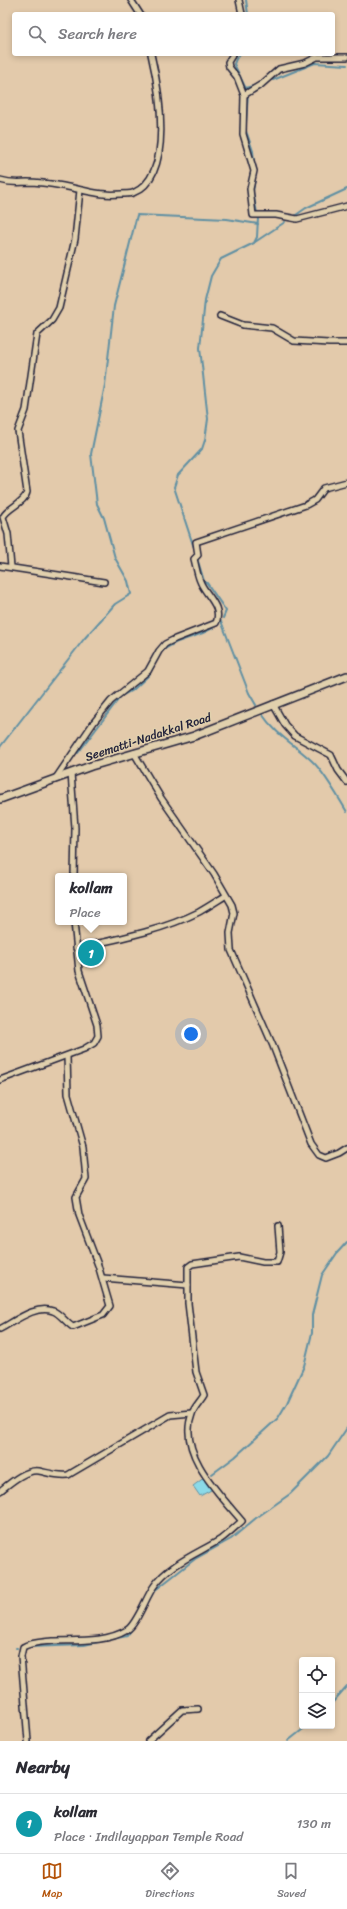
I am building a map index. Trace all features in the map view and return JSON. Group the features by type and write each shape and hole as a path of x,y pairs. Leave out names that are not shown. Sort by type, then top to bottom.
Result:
{"street":[{"path":"131,0 139,12"},
{"path":"239,0 242,12"},
{"path":"0,180 11,184 28,182 80,190 104,196 132,193 149,181 158,158 162,132 160,107 151,56"},
{"path":"232,56 228,62 229,67 237,77 244,95 243,134 254,171 250,189 253,215 276,215 297,219 347,206"},
{"path":"244,95 262,84 279,69 305,63 317,57 347,57"},
{"path":"11,567 8,534 3,517 5,512 24,498 27,492 18,431 26,410 36,334 52,320 59,308 75,239 80,190"},
{"path":"220,316 243,325 272,328 294,340 329,344 347,343"},
{"path":"56,778 106,706 148,671 159,650 175,639 216,624 218,613 215,604 200,581 194,557 199,552 196,542 306,505 315,500 324,488 347,482"},
{"path":"0,566 104,582"},
{"name":"Seematti-Nadakkal Road","path":"0,799 71,773 194,736 347,676"},
{"path":"273,704 285,725 295,736 331,755 338,770 347,782"},
{"path":"134,753 161,798 214,874 232,905 234,913 230,933 231,950 273,1046 311,1144 319,1155 326,1158 347,1148"},
{"path":"71,773 75,828 74,873"},
{"path":"76,948 135,935 170,923 199,912 226,896"},
{"path":"0,1080 84,1050 94,1043 98,1036 97,1025 79,971 74,925"},
{"path":"0,1329 35,1310 47,1309 54,1311 73,1327 103,1315 110,1306 103,1278 79,1215 76,1197 86,1179 83,1147 68,1094 67,1056"},
{"path":"28,1741 21,1656 23,1647 28,1644 44,1642 96,1639 128,1630 135,1621 145,1599 155,1584 174,1568 222,1538 242,1521 219,1494 200,1466 190,1447 188,1438 192,1413 204,1395 196,1372 188,1285 188,1267 192,1264 239,1257 263,1262 277,1262 280,1252 278,1226"},
{"path":"103,1278 188,1285"},
{"path":"0,1491 30,1471 38,1471 60,1476 75,1472 170,1415 192,1413"},
{"path":"148,1741 182,1710 198,1708"}],"water":[{"path":"205,1477 213,1489 200,1496 193,1486"}],"waterway":[{"path":"246,0 248,12"},
{"path":"238,56 234,64 248,93 246,123"},
{"path":"273,80 315,63 347,65"},
{"path":"245,88 253,86"},
{"path":"245,128 253,151 255,170"},
{"path":"255,178 253,192 257,213"},
{"path":"296,215 306,208 347,189"},
{"path":"0,747 84,639 115,604 131,594 128,581 115,558 104,518 97,504 91,454 105,385 114,306 137,215 227,219 258,224"},
{"path":"196,554 174,487 178,475 202,449 205,440 208,419 200,348 205,300 211,276 221,259 254,243 257,237 258,218"},
{"path":"255,242 285,222"},
{"path":"197,558 204,581 207,583 226,611 223,618"},
{"path":"221,621 249,693 256,705"},
{"path":"160,653 166,648 205,632 219,623"},
{"path":"78,753 121,696 134,689 149,675 157,659"},
{"path":"262,714 273,728 316,765 331,785 347,812"},
{"path":"212,1474 235,1457 278,1418 287,1403 304,1366 312,1333 312,1315 322,1275 337,1253 347,1242"},
{"path":"139,1619 154,1591 195,1559 231,1539 256,1518 290,1494 328,1456 347,1428"},
{"path":"28,1647 84,1645 127,1636 132,1629"},
{"path":"335,1700 347,1686"},
{"path":"288,1741 303,1729"}],"place":[{"name":"kollam","path":"91,953"}]}
